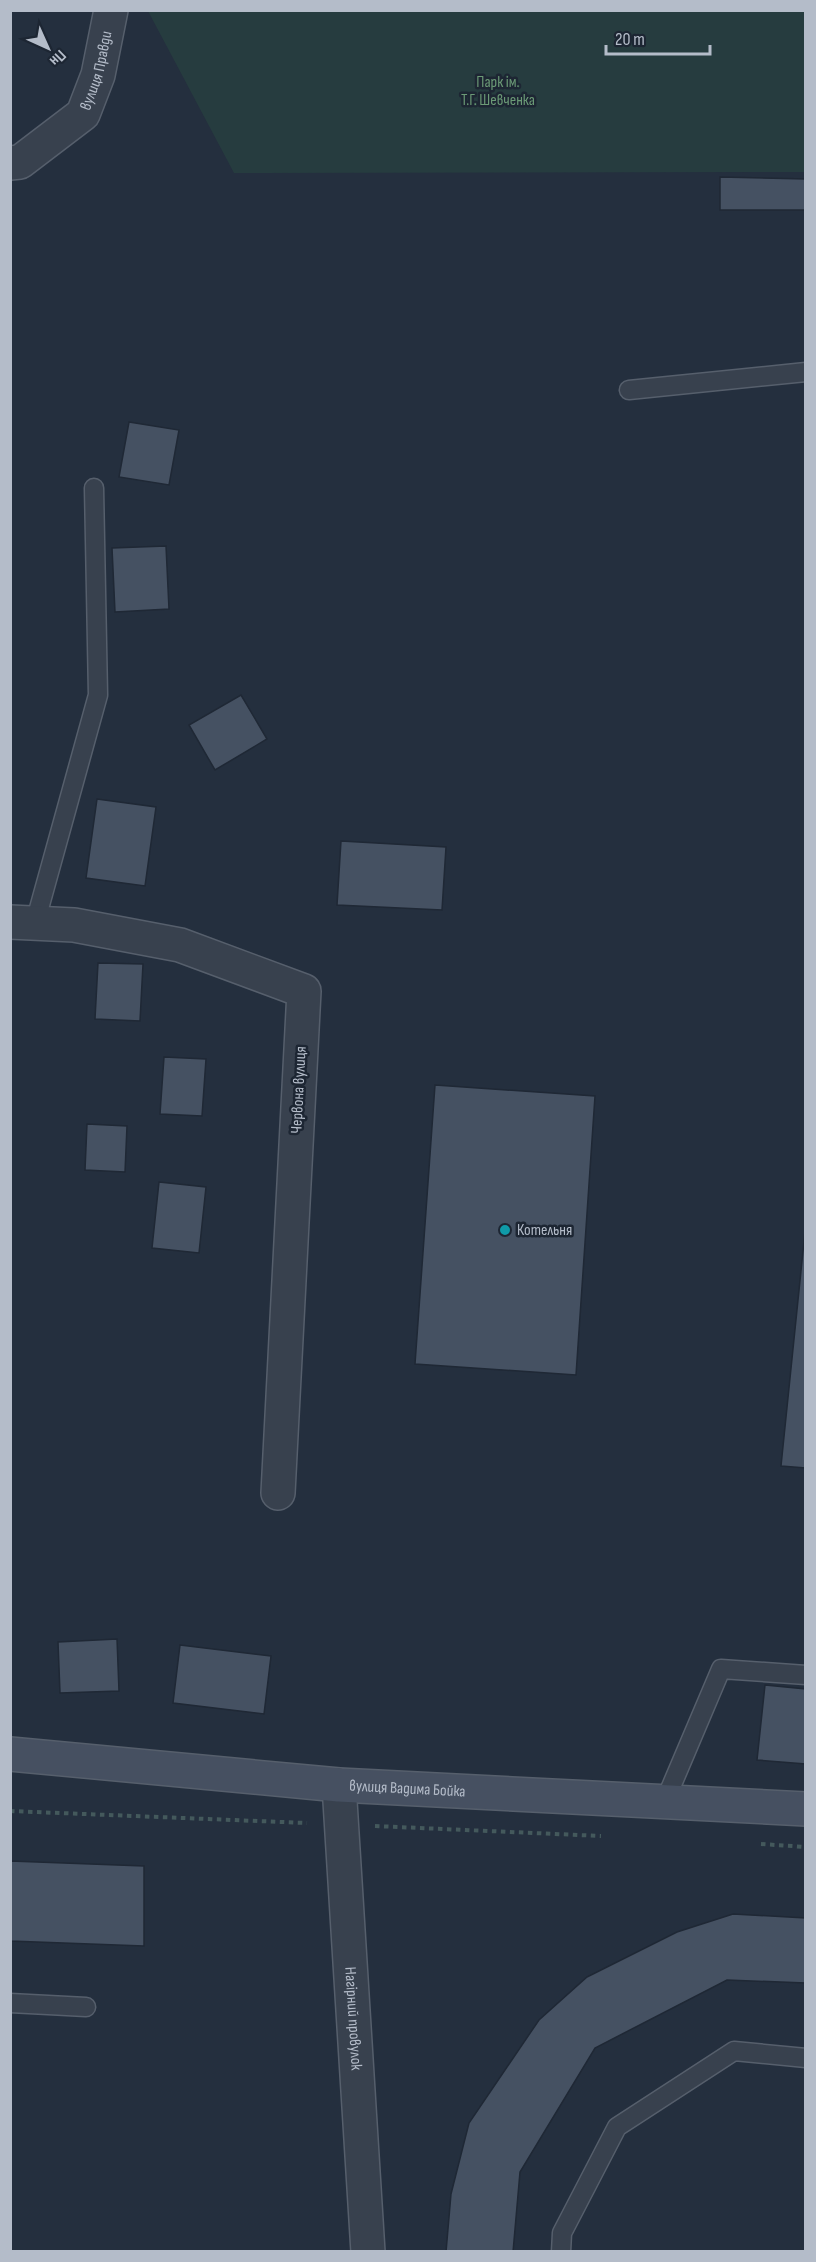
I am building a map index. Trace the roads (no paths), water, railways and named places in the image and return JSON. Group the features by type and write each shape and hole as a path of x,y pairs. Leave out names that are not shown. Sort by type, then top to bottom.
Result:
{"street":[{"name":"вулиця Правди","path":"10,163 20,162 83,114 98,75 111,10"},
{"name":"Червона вулиця","path":"23,922 74,925 180,945 304,991 278,1493"},
{"name":"вулиця Вадима Бойка","path":"10,1754 339,1785 806,1809"},
{"name":"Нагірний провулок","path":"339,1785 368,2252"}],"lane":[{"path":"629,390 806,372"},
{"path":"23,922 98,695 94,488"},
{"path":"665,1801 721,1669 806,1675"},
{"path":"10,2003 86,2007"},
{"path":"561,2252 562,2233 617,2127 734,2051 806,2058"}],"place":[{"name":"Котельня","path":"505,1230"}],"park label":[{"name":"Парк ім. Т.Г. Шевченка","path":"498,91"}]}
